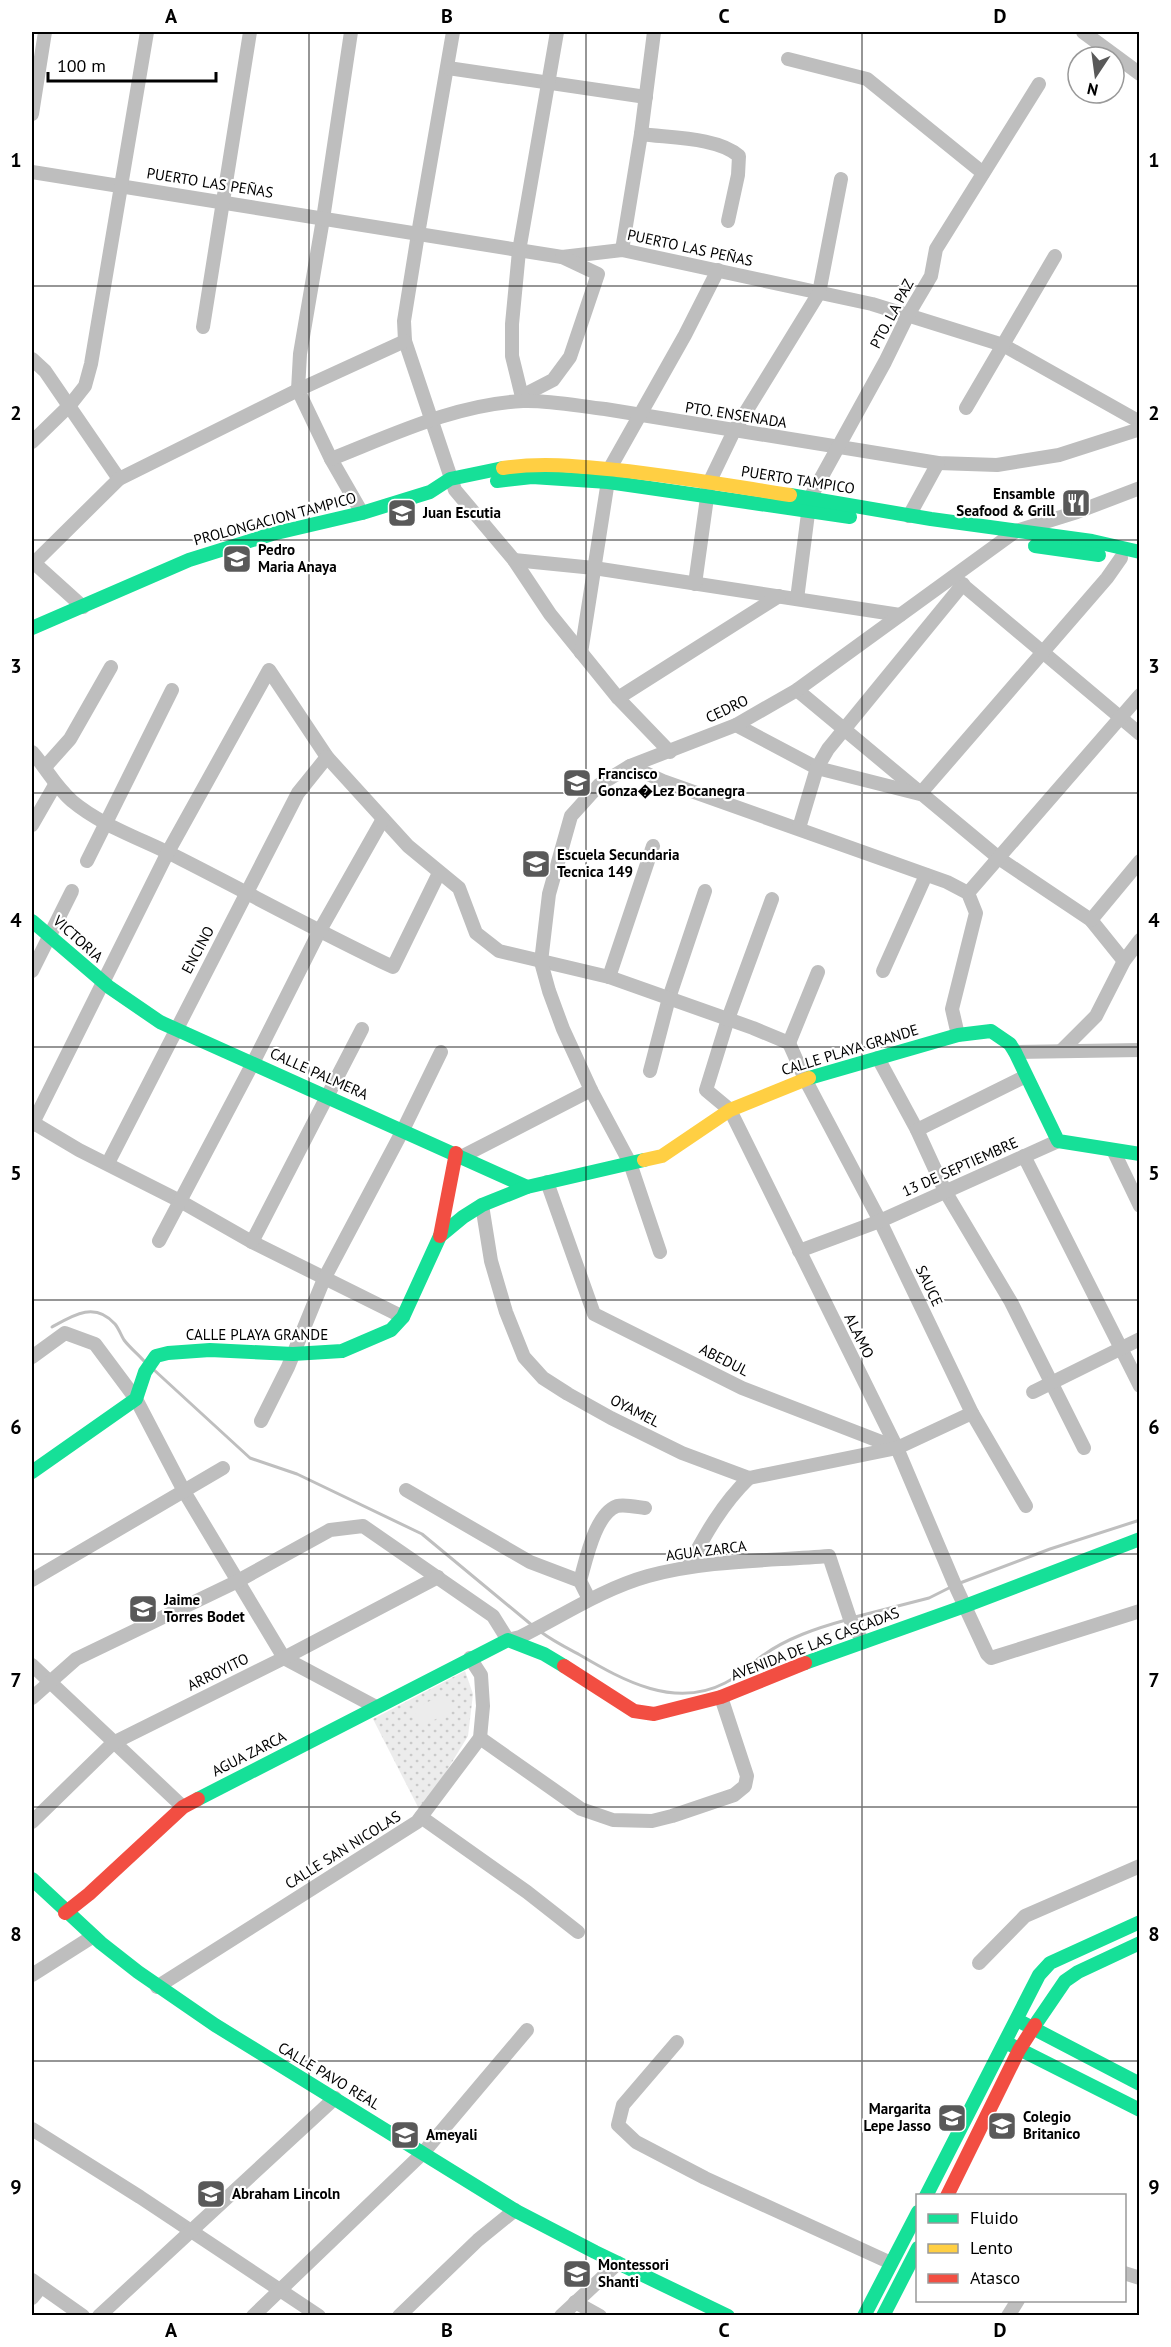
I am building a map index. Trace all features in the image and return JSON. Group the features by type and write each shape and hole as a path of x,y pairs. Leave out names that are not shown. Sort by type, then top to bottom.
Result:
{"street":[{"path":"32,114 45,32"},
{"path":"32,442 70,405 85,386 91,364 147,32"},
{"path":"203,327 250,32"},
{"path":"351,32 300,354 298,390 331,459 362,513"},
{"path":"453,32 404,321 405,341 453,485 514,560 550,615 618,698 670,752"},
{"path":"558,32 519,251 512,324 512,356 522,399 553,380 570,357 598,274 562,257"},
{"path":"622,250 641,134 654,32"},
{"path":"1083,32 1140,74"},
{"path":"788,59 867,79 983,173"},
{"path":"448,68 646,97"},
{"name":"PTO. LA PAZ","path":"809,504 836,448 931,276 936,249 1039,84"},
{"path":"641,134 710,143 730,148 739,156 738,175 728,220"},
{"name":"PUERTO LAS PEÑAS","path":"32,172 562,257 622,250 872,304 1003,345 1140,422"},
{"path":"695,584 708,490 734,431 819,293 841,179"},
{"path":"966,408 1055,256"},
{"path":"581,653 609,475 718,270"},
{"path":"83,606 33,562 119,479 298,390 405,341"},
{"path":"32,359 45,371 70,405 119,479"},
{"name":"PTO. ENSENADA","path":"331,459 433,420 522,399 562,403 938,463 997,465 1049,456 1140,429"},
{"path":"909,516 938,463"},
{"name":"PUERTO TAMPICO","path":"453,485 485,471 529,464 562,464 609,475 1092,541 1140,552"},
{"name":"PROLONGACION TAMPICO","path":"32,628 189,560 272,534 362,513 453,485"},
{"name":"CEDRO","path":"660,1252 630,1164 591,1090 563,1029 541,962 549,894 571,816 598,785 630,766 736,725 797,690 900,615 958,580 1002,540 1016,531 1077,512 1140,488"},
{"path":"797,599 809,504"},
{"name":"PUERTO TAMPICO","path":"809,504 1002,540 1121,558 1140,564"},
{"path":"920,794 1042,650 1107,578 1121,558"},
{"path":"514,560 594,568 900,615"},
{"path":"799,828 817,768 828,748 958,580 1140,734"},
{"path":"618,698 779,596"},
{"path":"45,767 70,739 111,667"},
{"path":"403,1317 252,1242 180,1201 79,1150 32,1123 168,852 269,670 327,757 408,846 459,888 476,933 499,951 609,977 789,1042 818,972"},
{"path":"87,861 172,690"},
{"path":"797,690 1000,859 1091,920 1124,961"},
{"path":"968,893 1000,859 1140,695"},
{"path":"736,725 817,768 920,794"},
{"path":"32,752 45,767 55,785 89,814 247,892 319,932 393,967 438,873"},
{"name":"ENCINO","path":"108,1163 298,793 327,757"},
{"path":"630,766 663,781 799,828 968,893 976,914 952,1009 958,1035"},
{"path":"32,825 55,785"},
{"path":"159,1241 319,932 383,819"},
{"path":"609,977 653,846"},
{"path":"1091,920 1140,861"},
{"path":"883,971 926,875"},
{"path":"32,971 72,891"},
{"path":"650,1071 669,998 705,891"},
{"path":"728,1019 772,899"},
{"name":"VICTORIA","path":"32,921 102,983"},
{"path":"1061,1051 1096,1016 1124,961 1140,940"},
{"name":"CALLE PALMERA","path":"102,983 137,1009 175,1030 527,1187"},
{"name":"ALAMO","path":"728,1019 706,1090 730,1110 897,1448 965,1606 991,1658 1140,1611"},
{"path":"252,1242 362,1029"},
{"name":"CALLE PLAYA GRANDE","path":"440,1236 482,1205 527,1187 662,1156 730,1110 805,1079 958,1035 991,1031 1010,1044 1059,1141"},
{"name":"SAUCE","path":"789,1042 805,1079 880,1221 972,1413 1026,1506"},
{"path":"1016,1052 1140,1050"},
{"path":"261,1421 293,1354 324,1279 403,1130 441,1052"},
{"path":"878,1058 917,1130 945,1191 1011,1302 1084,1448"},
{"path":"917,1130 1026,1076"},
{"path":"459,1155 591,1090"},
{"path":"1059,1141 1140,1154"},
{"name":"13 DE SEPTIEMBRE","path":"799,1251 880,1221 1059,1141"},
{"path":"1113,1150 1140,1206"},
{"name":"CALLE PLAYA GRANDE","path":"136,1399 145,1372 156,1356 210,1350 293,1354 342,1352 391,1330 403,1317 440,1236 459,1155"},
{"path":"1024,1156 1140,1386"},
{"name":"ABEDUL","path":"547,1182 594,1314 742,1388 897,1448"},
{"name":"OYAMEL","path":"482,1205 491,1261 506,1312 524,1357 543,1378 611,1418 671,1448 748,1478"},
{"path":"32,1357 64,1333 95,1344 136,1399 236,1582 284,1658 376,1707"},
{"path":"1033,1392 1140,1339"},
{"path":"32,1472 136,1399"},
{"path":"688,1567 712,1522 732,1494 748,1478 897,1448 972,1413"},
{"path":"32,1580 223,1468"},
{"path":"406,1490 530,1562 580,1581"},
{"path":"589,1599 580,1581 592,1538 606,1512 619,1505 645,1508"},
{"path":"32,1698 76,1659 236,1582 330,1530 363,1526 493,1616 514,1639"},
{"name":"AVENIDA DE LAS CASCADAS","path":"514,1639 544,1654 634,1711 654,1714 721,1697 1140,1539"},
{"name":"AGUA ZARCA","path":"65,1913 90,1894 183,1807 470,1659 544,1625 589,1599 646,1576 688,1567 829,1556 850,1619 863,1642"},
{"name":"ARROYITO","path":"32,1822 113,1743 284,1658 438,1577"},
{"path":"470,1659 482,1675 483,1706 480,1738 581,1809 613,1820 652,1821 734,1796 745,1786 747,1776 721,1697"},
{"path":"32,1665 183,1807"},
{"name":"CALLE SAN NICOLAS","path":"157,1987 417,1822 480,1738"},
{"path":"421,1817 527,1892 578,1932"},
{"path":"979,1963 1025,1916 1140,1866"},
{"name":"CALLE PAVO REAL","path":"34,1885 92,1936 157,1987 248,2047 335,2098 515,2210 728,2316"},
{"path":"927,2194 1039,1975 1050,1963 1140,1922"},
{"path":"32,1975 92,1936"},
{"path":"951,2194 1019,2050 1065,1981 1078,1972 1140,1943"},
{"path":"1016,2020 1140,2084"},
{"path":"253,2316 423,2153 527,2030"},
{"path":"676,2042 623,2105 618,2125 636,2142 705,2178 891,2263"},
{"path":"1004,2042 1140,2110"},
{"path":"99,2316 335,2098"},
{"path":"32,2129 319,2316"},
{"path":"399,2316 478,2240 515,2210"},
{"path":"864,2316 916,2216"},
{"path":"889,2314 916,2250"},
{"path":"561,2316 618,2263"},
{"path":"32,2298 36,2283 83,2316"},
{"path":"575,2302 600,2316"},
{"path":"1008,2316 1017,2302"}],"shaded area":[{"path":"465,1671 473,1694 468,1736 425,1806 419,1809 373,1719"},
{"path":"443,1694 452,1711 422,1726 413,1710"}],"waterway":[{"path":"52,1327 84,1312 100,1313 115,1324 124,1340 144,1361"},
{"path":"153,1369 250,1458 297,1474 422,1534 533,1626"},
{"path":"960,1583 1050,1549 1140,1520"},
{"path":"855,1617 929,1598 951,1587"},
{"path":"541,1632 597,1665 632,1682 669,1692 687,1693 706,1690 725,1683 782,1644 813,1630 846,1620"}],"traffic: fast":[{"path":"32,628 189,560 272,534 362,513 430,492 450,479 503,468"},
{"path":"497,481 532,477 608,482 850,517"},
{"path":"790,495 931,519 1092,541 1140,552"},
{"path":"1035,546 1099,555"},
{"path":"32,921 109,987 160,1022 527,1187"},
{"path":"809,1078 958,1035 991,1031 1010,1044 1015,1052 1058,1141 1140,1154"},
{"path":"32,1472 136,1399 145,1372 156,1356 210,1350 293,1354 342,1351 391,1330 403,1317 440,1236 463,1217 482,1205 527,1187 644,1160"},
{"path":"805,1663 965,1606 1140,1539"},
{"path":"198,1799 508,1640 544,1654 564,1666"},
{"path":"32,1879 101,1943 138,1972 215,2025 516,2211 728,2316"},
{"path":"927,2194 1039,1975 1050,1963 1140,1922"},
{"path":"1035,2025 1065,1981 1078,1972 1140,1943"},
{"path":"1023,2023 1140,2084"},
{"path":"1009,2044 1140,2110"},
{"path":"864,2316 916,2216"},
{"path":"883,2316 916,2252"}],"traffic: slow":[{"path":"503,468 546,465 588,467 660,475 790,495"},
{"path":"644,1160 662,1156 730,1110 809,1078"}],"traffic: jam":[{"path":"440,1236 456,1153"},
{"path":"564,1666 634,1711 654,1714 721,1697 805,1663"},
{"path":"65,1913 89,1894 183,1807 198,1799"},
{"path":"948,2194 1019,2050 1035,2025"}],"place":[{"name":"Ensamble Seafood & Grill","path":"1076,503"},
{"name":"Juan Escutia","path":"402,513"},
{"name":"Pedro Maria Anaya","path":"237,559"},
{"name":"Francisco Gonza�Lez Bocanegra","path":"577,783"},
{"name":"Escuela Secundaria Tecnica 149","path":"536,864"},
{"name":"Jaime Torres Bodet","path":"143,1609"},
{"name":"Margarita Lepe Jasso","path":"952,2118"},
{"name":"Colegio Britanico","path":"1002,2126"},
{"name":"Ameyali","path":"405,2135"},
{"name":"Abraham Lincoln","path":"211,2194"},
{"name":"Montessori Shanti","path":"577,2274"}]}
